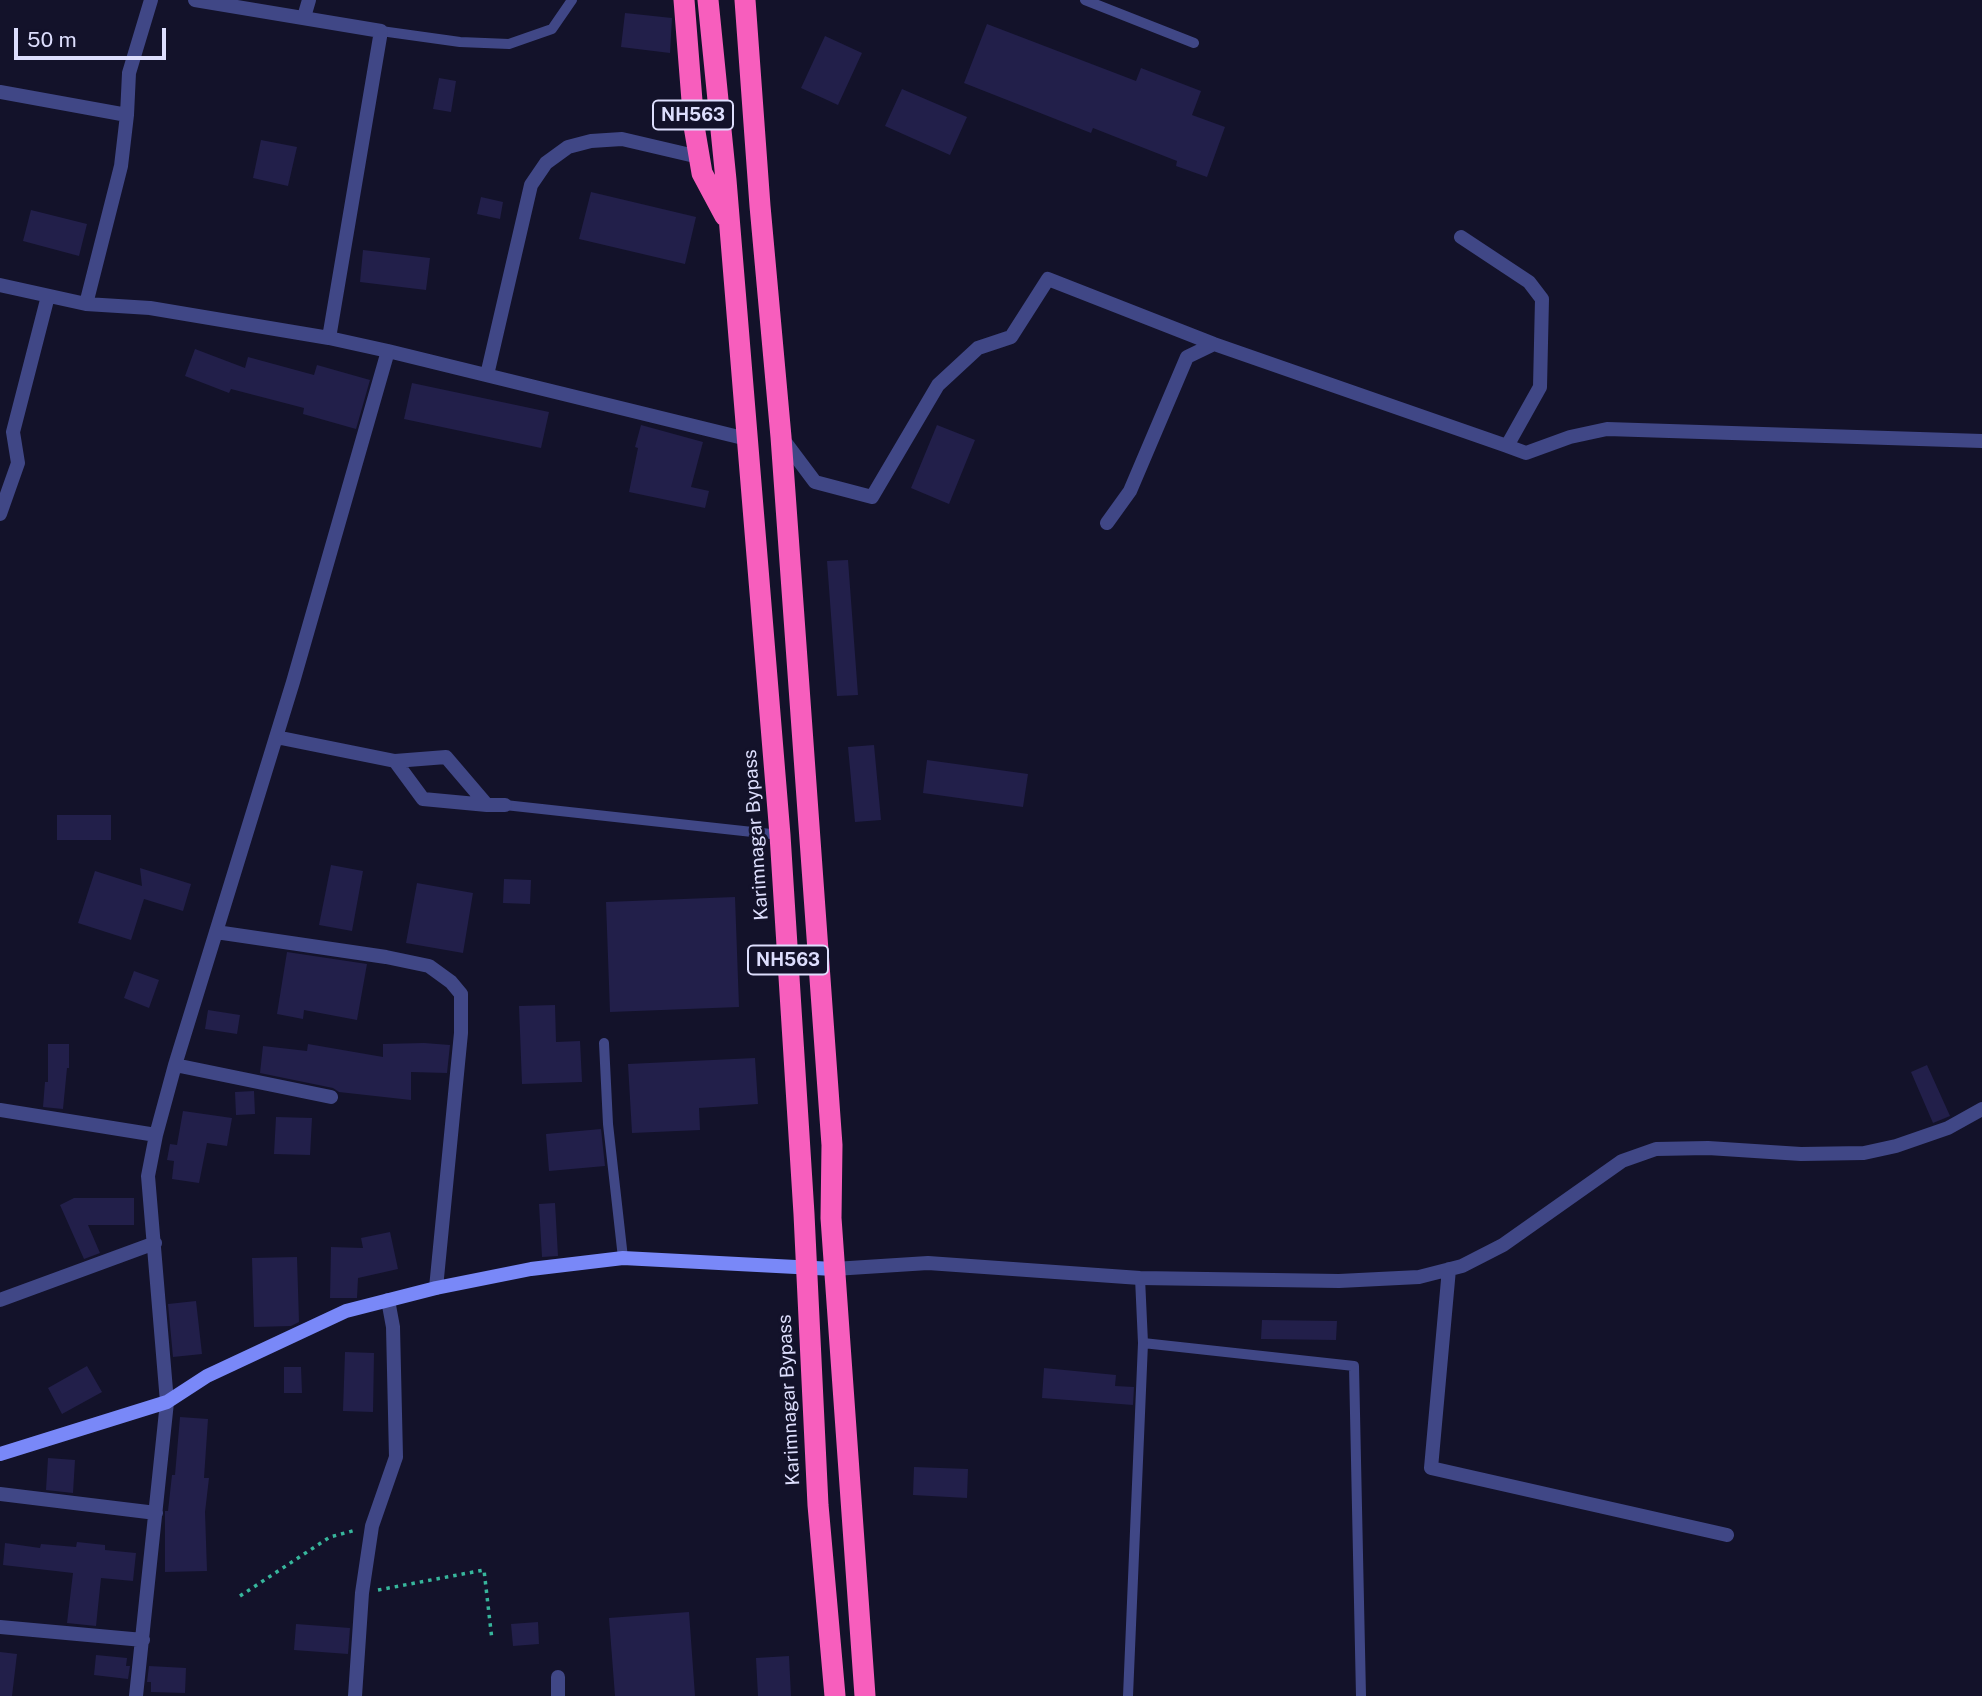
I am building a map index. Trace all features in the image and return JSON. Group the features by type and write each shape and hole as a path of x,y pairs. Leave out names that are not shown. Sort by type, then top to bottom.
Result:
{"highway":[{"name":"NH563","path":"684,0 694,126 702,173 729,224"},
{"name":"Karimnagar Bypass","path":"708,0 726,180 780,835 804,1214 818,1505 835,1696"},
{"name":"NH563","path":"744,0 781,437 832,1145 831,1218 834,1269 865,1696"}],"street":[{"path":"86,304 121,166 129,73 151,0"},
{"path":"195,0 381,32 329,338"},
{"path":"304,17 309,0"},
{"path":"0,92 127,115"},
{"path":"487,375 531,185 546,163 568,147 591,141 622,139 699,157"},
{"path":"1461,237 1529,282 1542,299 1540,387 1507,446"},
{"path":"781,437 815,482 872,497 938,385 978,348 1011,337 1048,279 1214,344 1526,453 1570,437 1607,429 1982,441"},
{"path":"0,285 86,304 150,308 329,338 747,439"},
{"path":"0,513 18,463 13,432 48,296"},
{"path":"1107,523 1130,491 1187,357 1214,344"},
{"path":"136,1696 167,1402 148,1177 175,1065 276,737 388,351"},
{"path":"276,737 396,761 446,757 487,805"},
{"path":"396,761 423,799 505,805"},
{"path":"216,932 386,957 429,966 451,982 461,994 461,1033 436,1288"},
{"path":"175,1065 331,1097"},
{"path":"0,1110 156,1135"},
{"path":"0,1454 167,1402 207,1376 346,1311 436,1288 531,1269 623,1258 834,1269 928,1263 1140,1278 1339,1281 1419,1277 1462,1266 1503,1245 1622,1161 1656,1149 1708,1148 1801,1154 1864,1153 1948,1129 1982,1110"},
{"path":"0,1300 155,1243"},
{"path":"1449,1269 1430,1468 1727,1535"},
{"path":"355,1696 362,1592 372,1526 396,1457 393,1327 388,1300"},
{"path":"0,1494 156,1513"},
{"path":"0,1627 143,1640"},
{"path":"558,1677 558,1696"}],"lane":[{"path":"381,32 460,42 509,44 552,29 572,0"},
{"path":"1085,0 1194,43"},
{"path":"505,805 780,835"},
{"path":"604,1043 608,1124 623,1258"},
{"path":"1128,1696 1143,1343 1140,1278"},
{"path":"1143,1343 1354,1366 1361,1696"}],"path":[{"path":"240,1596 330,1537 372,1526"},
{"path":"362,1592 484,1570 492,1640"}],"building":[{"path":"625,13 672,18 670,53 621,47"},
{"path":"987,24 1136,81 1141,68 1201,91 1192,115 1225,127 1207,177 1176,166 1177,161 1093,128 1091,133 964,83"},
{"path":"825,36 862,53 838,105 801,88"},
{"path":"439,78 456,81 451,112 433,109"},
{"path":"902,89 967,117 950,155 885,126"},
{"path":"261,140 297,147 288,186 253,178"},
{"path":"591,192 696,217 685,264 579,239"},
{"path":"481,197 503,202 500,219 477,214"},
{"path":"31,210 87,224 79,256 23,241"},
{"path":"363,250 430,258 426,290 360,282"},
{"path":"195,349 245,368 248,357 314,375 317,365 370,380 356,429 303,414 304,408 231,389 229,393 185,376"},
{"path":"412,383 549,412 541,448 404,419"},
{"path":"641,425 703,442 691,487 709,491 705,508 629,492"},
{"path":"937,425 975,440 949,504 911,488"},
{"path":"848,560 858,695 837,696 827,561"},
{"path":"874,745 881,820 855,822 848,747"},
{"path":"927,760 1028,774 1023,807 923,793"},
{"path":"57,815 111,815 111,840 57,840"},
{"path":"331,865 363,871 352,931 319,925"},
{"path":"140,868 191,884 183,911 144,899 131,940 78,923 95,871 142,886"},
{"path":"504,879 531,880 530,904 503,903"},
{"path":"417,883 473,893 463,953 406,943"},
{"path":"735,897 739,1007 610,1012 606,902"},
{"path":"287,952 367,964 357,1020 304,1010 303,1019 277,1014"},
{"path":"134,971 159,980 149,1008 124,998"},
{"path":"555,1005 556,1042 580,1041 582,1082 522,1084 519,1006"},
{"path":"208,1010 240,1015 237,1034 205,1029"},
{"path":"48,1044 69,1044 69,1068 63,1109 43,1107 45,1082 48,1082"},
{"path":"308,1044 383,1057 383,1044 450,1045 447,1073 411,1072 411,1100 339,1092 333,1088 260,1073 263,1046 307,1051"},
{"path":"755,1058 758,1104 699,1108 700,1130 632,1133 628,1064"},
{"path":"1927,1065 1950,1116 1933,1123 1911,1072"},
{"path":"254,1091 255,1114 236,1115 235,1092"},
{"path":"183,1111 232,1118 227,1146 207,1143 199,1183 172,1179 174,1161 167,1160 170,1144 177,1145"},
{"path":"276,1117 312,1118 310,1155 274,1154"},
{"path":"601,1129 605,1166 549,1171 546,1134"},
{"path":"74,1198 134,1198 134,1225 88,1225 100,1253 84,1259 60,1205"},
{"path":"555,1203 558,1256 542,1257 539,1204"},
{"path":"390,1232 398,1269 358,1278 357,1298 330,1298 331,1247 363,1248 361,1238"},
{"path":"297,1257 299,1322 291,1326 254,1327 252,1258"},
{"path":"196,1301 202,1354 173,1357 168,1304"},
{"path":"1262,1320 1337,1321 1336,1340 1261,1339"},
{"path":"345,1352 374,1353 373,1412 343,1411"},
{"path":"87,1366 102,1392 62,1414 48,1388"},
{"path":"284,1367 301,1367 302,1393 284,1393"},
{"path":"1044,1368 1116,1375 1115,1386 1134,1387 1133,1405 1042,1398"},
{"path":"180,1417 208,1419 204,1478 209,1478 205,1512 207,1571 165,1572 165,1511 168,1511 172,1475 175,1475"},
{"path":"48,1458 75,1460 73,1493 46,1490"},
{"path":"914,1467 968,1469 967,1498 913,1495"},
{"path":"77,1542 105,1545 105,1550 136,1553 133,1581 101,1578 96,1626 67,1623 73,1573 3,1565 5,1543 40,1548 41,1544 76,1547"},
{"path":"689,1612 695,1696 615,1696 609,1618"},
{"path":"538,1622 539,1644 513,1646 511,1624"},
{"path":"296,1624 350,1628 348,1654 294,1650"},
{"path":"0,1652 17,1654 12,1696 0,1696"},
{"path":"96,1655 127,1658 126,1666 130,1666 128,1679 94,1675"},
{"path":"789,1656 791,1696 758,1696 756,1658"},
{"path":"149,1666 186,1668 185,1693 151,1692 151,1682 147,1682"}]}
